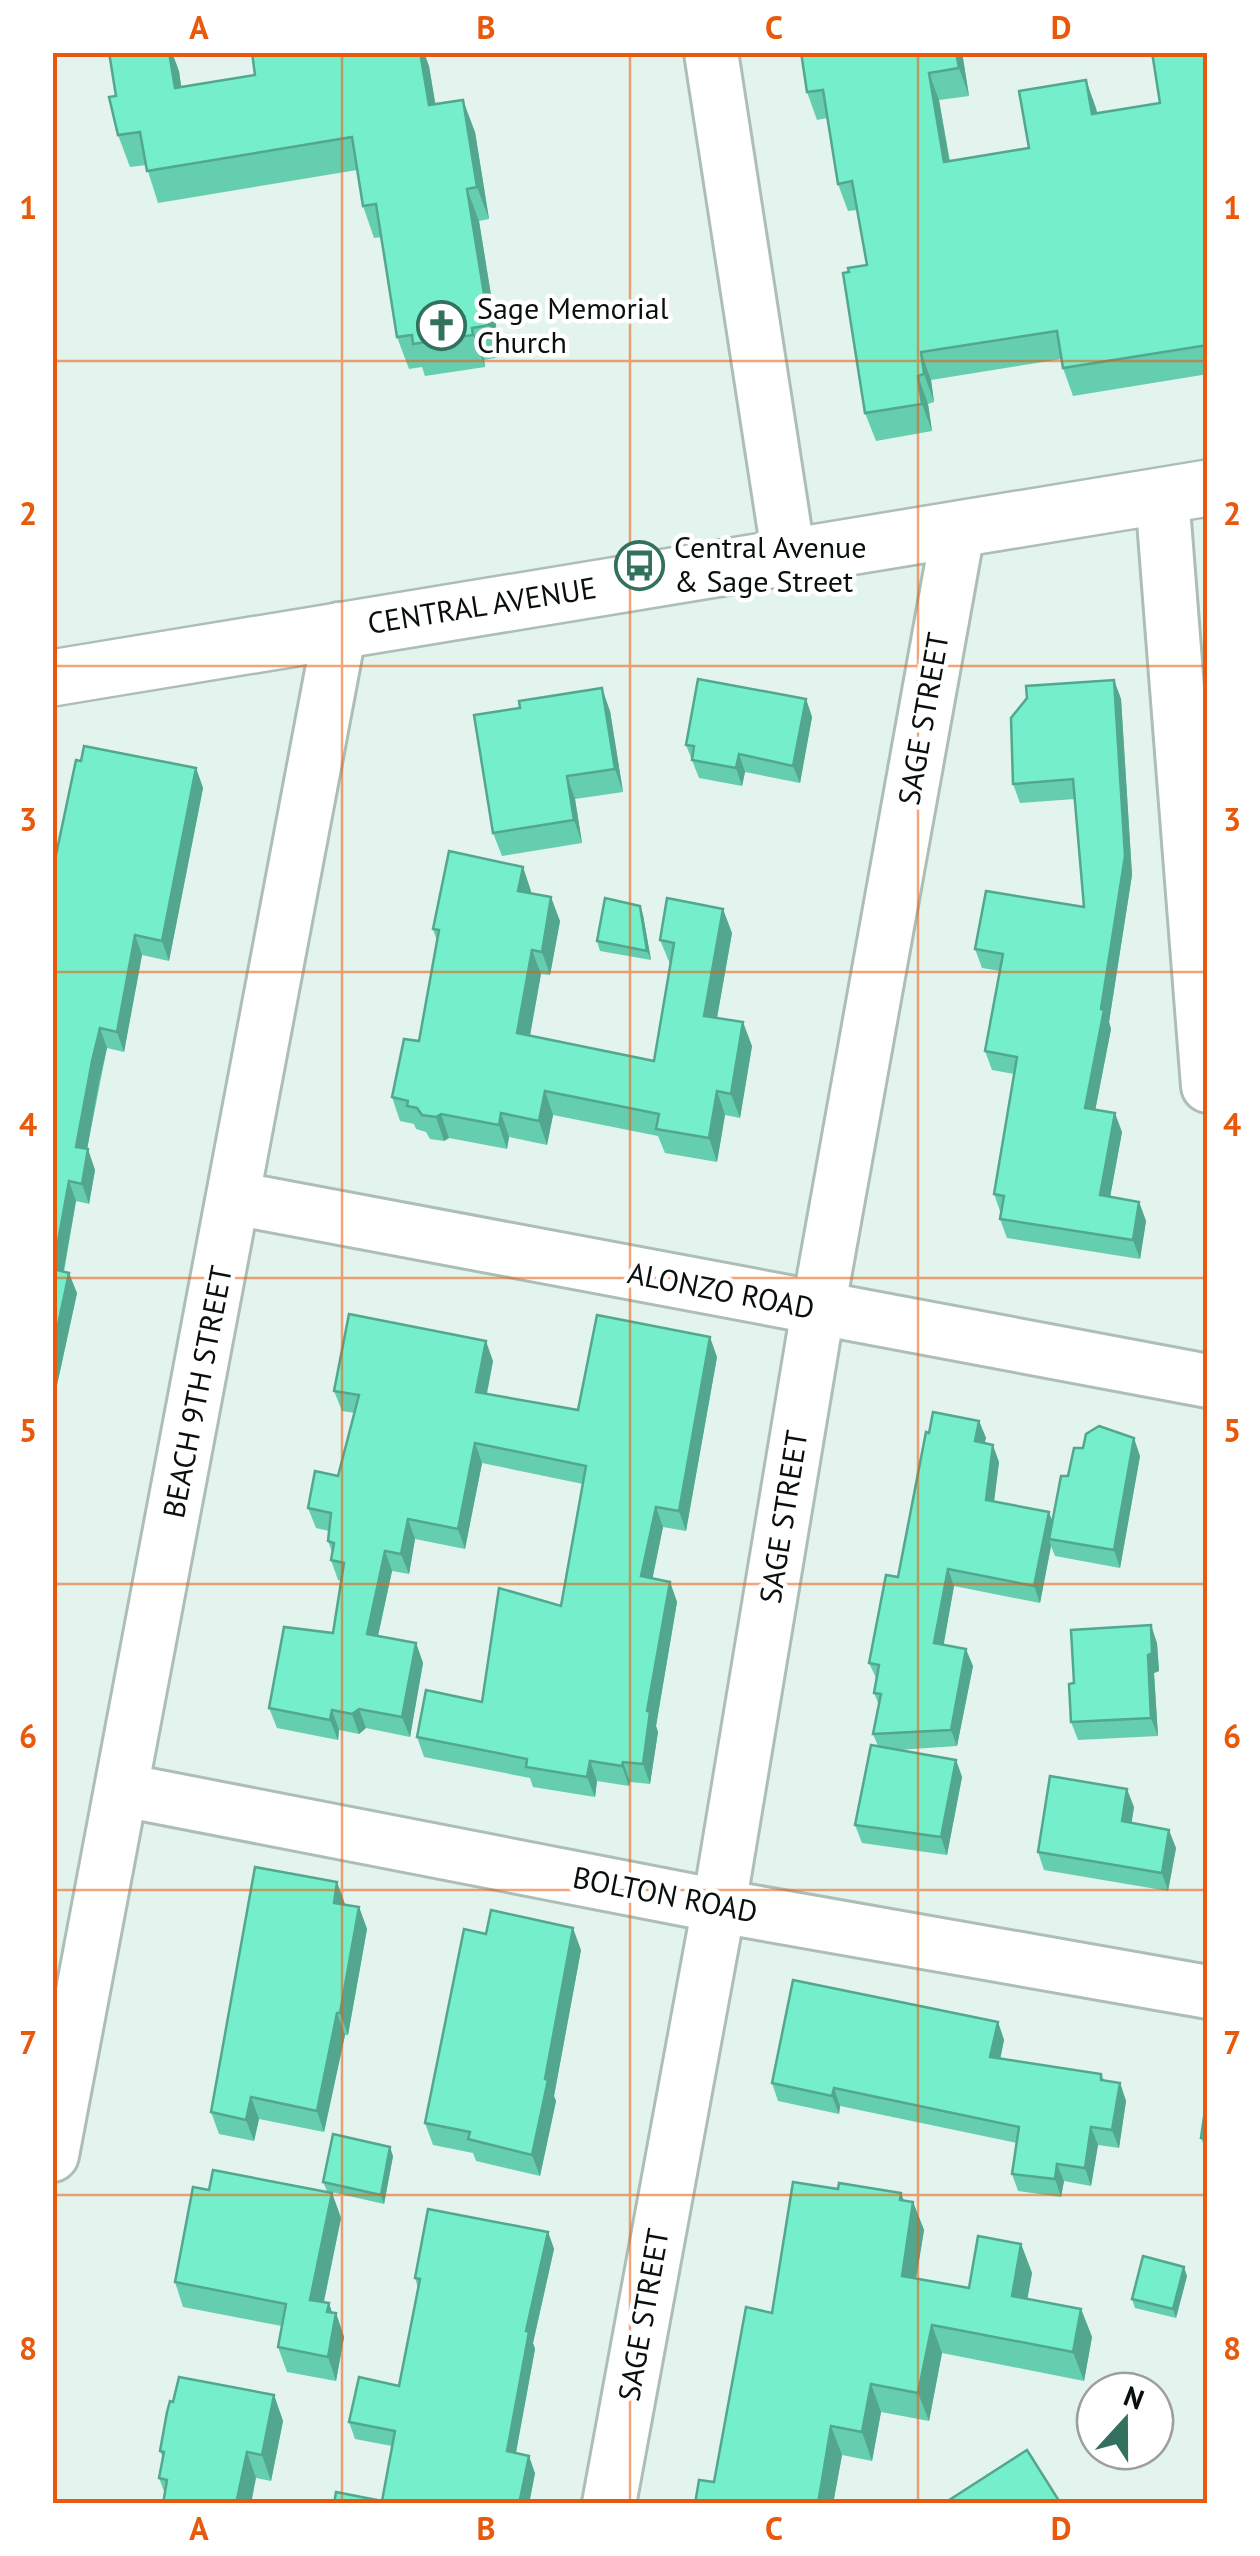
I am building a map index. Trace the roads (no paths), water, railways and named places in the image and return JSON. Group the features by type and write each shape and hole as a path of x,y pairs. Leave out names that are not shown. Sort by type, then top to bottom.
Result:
{"street":[{"path":"711,52 789,558"},
{"path":"1185,492 1208,1086"},
{"name":"CENTRAL AVENUE","path":"52,678 1185,492"},
{"name":"SAGE STREET","path":"609,2504 719,1906 818,1310 958,531"},
{"name":"BEACH 9TH STREET","path":"52,2154 340,629"},
{"name":"ALONZO ROAD","path":"234,1198 1208,1381"},
{"name":"BOLTON ROAD","path":"123,1790 719,1906 1208,1992"}],"place":[{"name":"Sage Memorial Church","path":"442,326"},
{"name":"Central Avenue & Sage Street","path":"639,565"}]}
